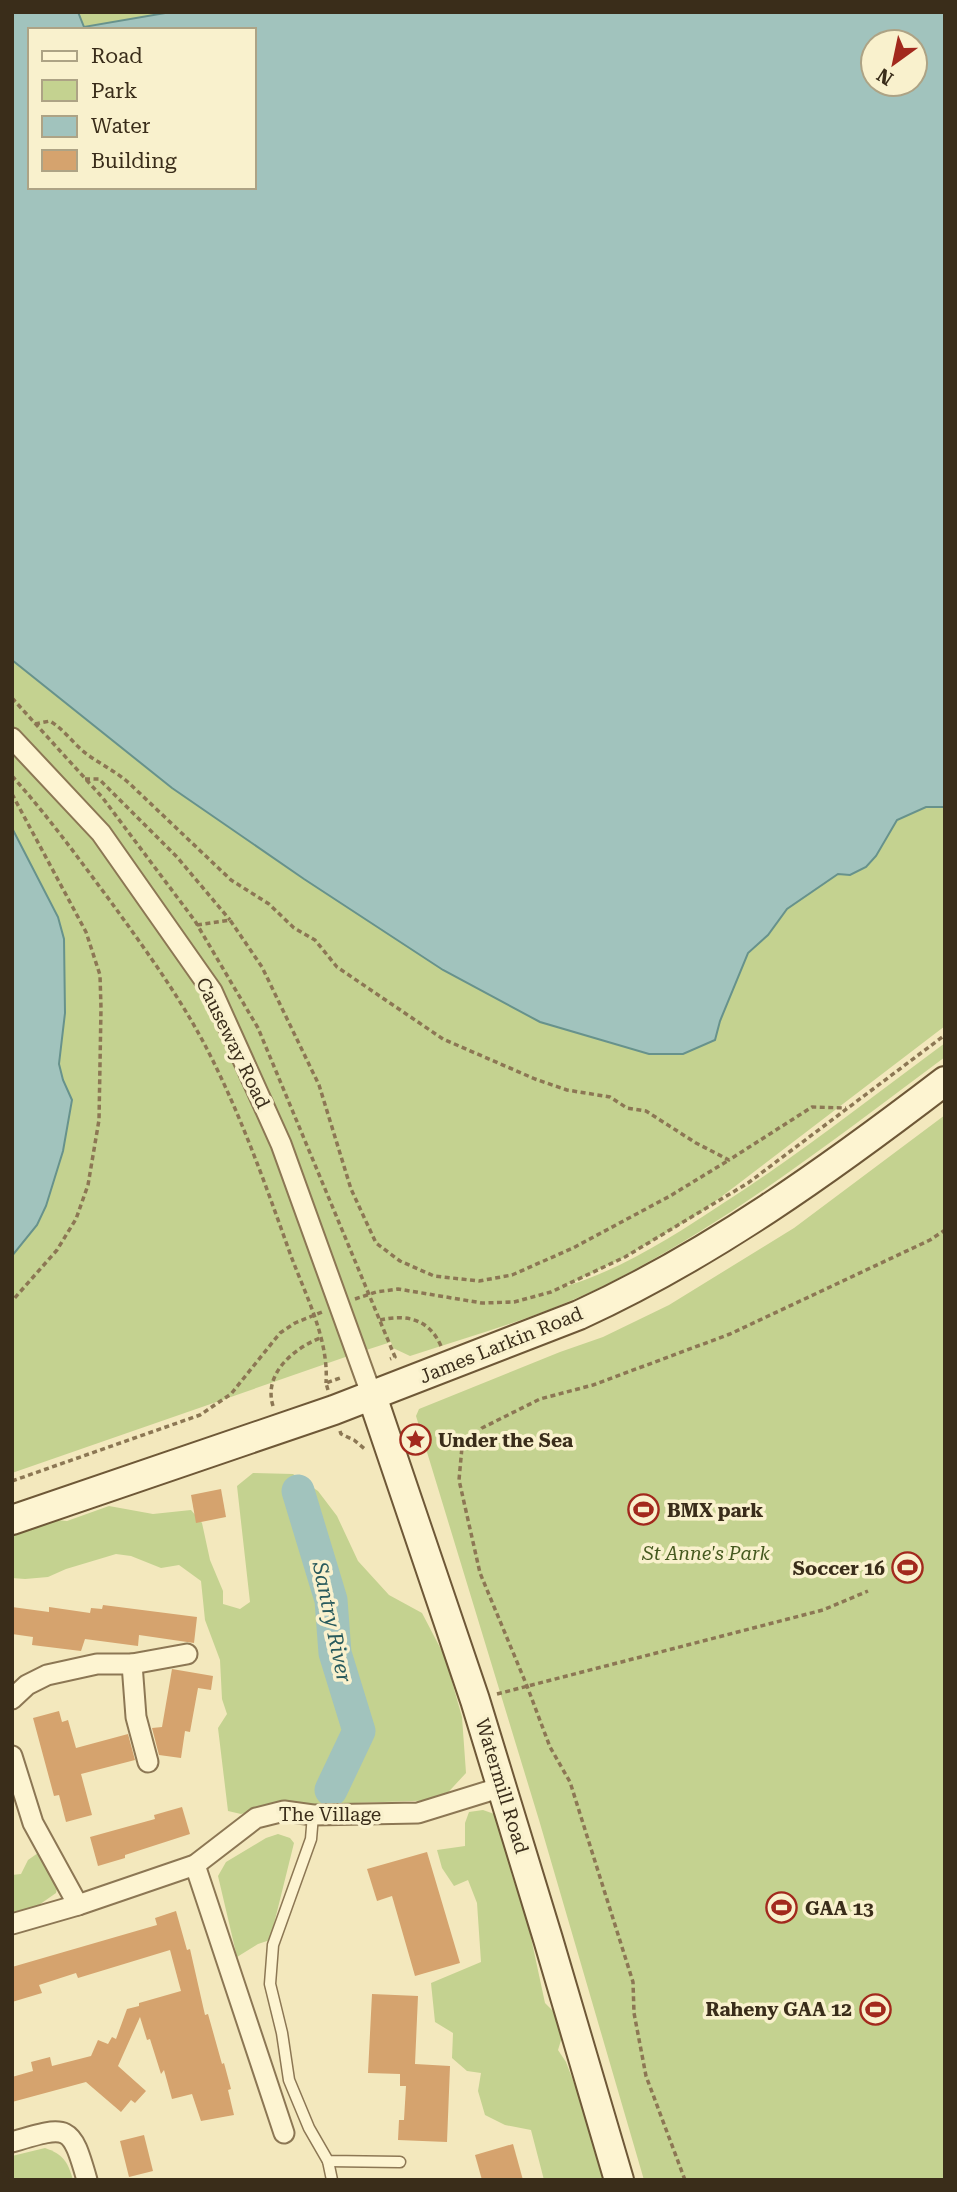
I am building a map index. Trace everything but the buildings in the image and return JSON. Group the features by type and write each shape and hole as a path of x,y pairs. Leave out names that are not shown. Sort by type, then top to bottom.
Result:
{"main road":[{"name":"James Larkin Road","path":"12,1520 372,1396 599,1306 711,1246 807,1182 945,1081"},
{"name":"Watermill Road","path":"372,1396 475,1700 619,2180"}],"street":[{"name":"Causeway Road","path":"12,738 101,833 212,991 281,1144 372,1396"},
{"path":"12,1699 27,1685 47,1675 97,1664 132,1664 187,1654"},
{"path":"132,1664 136,1717 148,1762"},
{"path":"12,1756 33,1823 78,1905"},
{"name":"The Village","path":"12,1924 78,1905 195,1865 256,1818 284,1811 313,1815 418,1813 502,1787"},
{"path":"195,1865 284,2133"},
{"path":"12,2142 50,2133 62,2132 71,2136 77,2145 88,2180"}],"lane":[{"path":"313,1815 311,1839 273,1945 270,1984 282,2033 289,2080 309,2128 328,2161 332,2180"},
{"path":"328,2161 400,2162"}],"path":[{"path":"36,724 50,721 57,725 86,754 124,779 231,880 269,904 294,928 315,940 337,967 443,1039 567,1090 610,1097 627,1108 646,1111 696,1143 729,1160"},
{"path":"12,776 69,846 125,922 175,994 206,1046 229,1094 313,1316 327,1363 326,1383 329,1392"},
{"path":"85,779 99,779 177,857 230,920 262,967 319,1084 351,1189 376,1243 400,1261 435,1276 479,1281 512,1275 573,1248 670,1196 812,1107 848,1108"},
{"path":"12,794 86,932 100,975 101,1008 99,1121 88,1185 76,1219 57,1250 12,1301"},
{"path":"197,925 230,920"},
{"path":"363,1296 398,1289 493,1303 514,1302 551,1292 625,1257 748,1184 945,1035"},
{"path":"685,2180 646,2076 634,2013 633,1982 570,1782 550,1747 480,1573 459,1479 462,1447 482,1428 540,1399 593,1384 730,1334 930,1240 945,1230"},
{"path":"369,1294 395,1357 390,1359"},
{"path":"12,1481 200,1415 231,1394 281,1332 323,1311"},
{"path":"380,1320 408,1317 422,1322 434,1332 449,1366"},
{"path":"280,1429 271,1399 272,1382 276,1373 296,1350 320,1338"},
{"path":"326,1383 340,1377"},
{"path":"340,1429 341,1434 354,1440 364,1450 368,1449"},
{"path":"475,1700 823,1610 867,1591"}],"green space":[{"path":"12,12 945,12 945,1026 700,1213 625,1257 561,1288 626,1262 686,1227 781,1164 945,1043 945,1057 775,1182 642,1266 550,1309 410,1356 393,1348 391,1342 12,1473"},
{"name":"St Anne's Park","path":"945,1115 945,2180 644,2180 539,1820 416,1416 419,1409 603,1337 669,1305 794,1228"},
{"path":"253,1473 293,1474 318,1491 337,1516 358,1561 389,1595 422,1613 445,1657 462,1717 466,1773 441,1800 267,1806 241,1814 228,1811 218,1728 227,1714 222,1699 220,1660 205,1620 201,1581 179,1565 161,1568 131,1556 116,1554 48,1577 12,1578 12,1536 42,1524 56,1520 67,1521 109,1506 153,1514 191,1510 202,1523 210,1560 223,1591 223,1604 240,1609 250,1602 237,1486"},
{"path":"483,1810 500,1816 512,1876 527,1919 545,2003 556,2014 562,2037 558,2050 566,2062 591,2128 594,2151 607,2180 544,2180 531,2130 505,2125 485,2115 478,2091 481,2073 467,2071 452,2058 453,2033 435,2022 431,1983 481,1962 477,1903 468,1880 454,1886 442,1868 437,1850 465,1846 465,1823 469,1812"},
{"path":"278,1834 290,1838 294,1843 270,1940 237,1957 218,1876 226,1862 266,1838"},
{"path":"38,1853 46,1860 57,1888 56,1893 36,1907 12,1915 12,1875 21,1874 28,1860"},
{"path":"45,2148 64,2160 73,2180 12,2180 12,2156"}],"water":[{"path":"12,12 78,12 84,27 171,12 945,12 945,807 926,807 897,820 876,856 866,867 850,875 838,874 787,909 768,935 748,953 715,1040 683,1054 649,1054 540,1022 443,970 172,788 12,660"},
{"path":"12,828 58,917 64,939 65,1013 59,1064 72,1100 63,1151 46,1206 37,1225 12,1256"}],"waterway":[{"name":"Santry River","path":"298,1491 331,1600 335,1653 359,1731 331,1790"}],"place":[{"name":"Under the Sea","path":"415,1440"},
{"name":"BMX park","path":"644,1510"},
{"name":"Soccer 16","path":"908,1568"},
{"name":"GAA 13","path":"782,1908"},
{"name":"Raheny GAA 12","path":"875,2009"}]}
